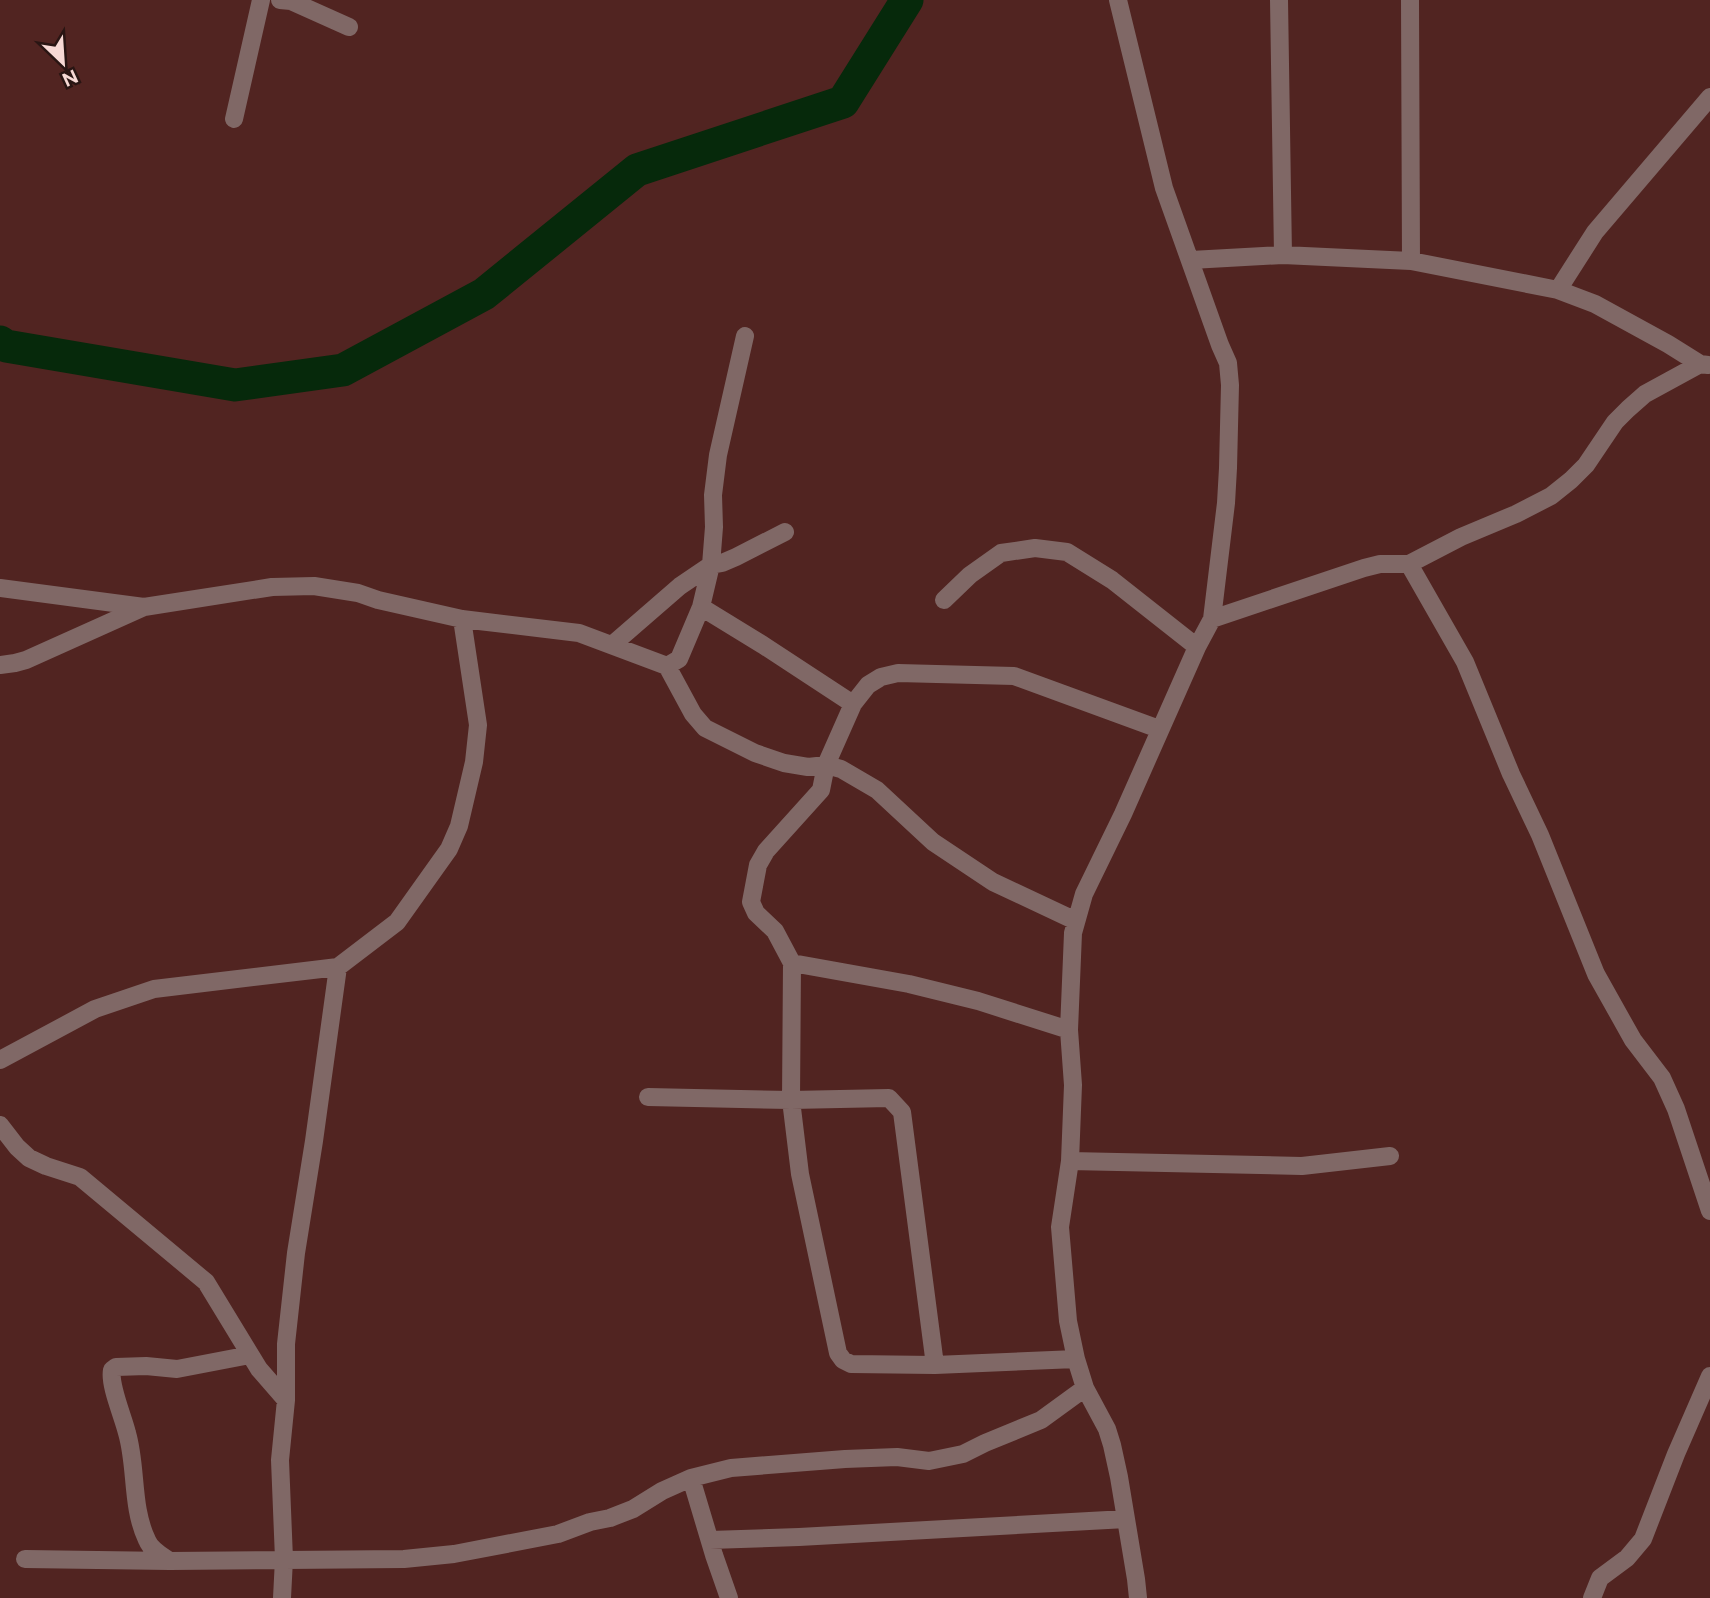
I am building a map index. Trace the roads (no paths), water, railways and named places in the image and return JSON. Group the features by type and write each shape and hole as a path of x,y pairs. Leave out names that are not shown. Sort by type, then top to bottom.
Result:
{"street":[{"path":"234,118 261,0"},
{"path":"281,0 291,1 349,27"},
{"path":"1118,0 1164,188 1228,363 1230,385 1226,503 1212,619 1084,894 1073,933 1069,1030 1073,1085 1070,1161 1060,1227 1068,1321 1085,1388 1107,1429 1112,1445 1138,1598"},
{"path":"1279,0 1283,255"},
{"path":"1410,0 1411,261"},
{"path":"1558,290 1595,232 1710,97"},
{"path":"1191,260 1283,255 1411,261 1558,290 1595,304 1705,365"},
{"path":"667,666 679,659 701,607 711,565 713,495 718,455 745,336"},
{"path":"1212,619 1372,566 1409,564 1551,496 1586,465 1615,422 1645,394 1705,365"},
{"path":"612,645 680,586 711,565 729,560 785,532"},
{"path":"944,600 970,575 1001,553 1035,548 1067,552 1112,579 1197,647"},
{"path":"1409,564 1465,662 1511,774 1540,835 1596,974 1633,1040 1667,1088 1710,1211"},
{"path":"0,665 26,660 144,607 272,587 314,586 358,593 462,619 579,633 667,666 693,714 705,728 755,753 784,763 808,767 826,765 841,769 877,790 933,842 993,882 1076,921"},
{"path":"0,588 144,607"},
{"path":"701,607 853,704"},
{"path":"0,1060 95,1009 154,989 338,967 397,922 449,849 459,826 474,762 478,725 462,619"},
{"path":"1076,1359 935,1365 851,1364 843,1360 838,1353 800,1174 791,1100 792,963 775,931 753,909 752,890 758,865 766,851 821,790 826,765 853,704 868,685 881,677 898,673 1014,676 1159,729"},
{"path":"792,963 909,984 978,1001 1069,1030"},
{"path":"282,1598 284,1559 280,1460 286,1400 286,1344 296,1253 338,967"},
{"path":"648,1097 791,1100 889,1098 902,1112 935,1365"},
{"path":"0,1125 29,1158 80,1177 191,1267 206,1282 259,1369 286,1400"},
{"path":"1070,1161 1302,1166 1390,1156"},
{"path":"170,1561 147,1542 140,1521 128,1436 112,1383 112,1370 116,1367 146,1366 177,1369 250,1355"},
{"path":"1592,1598 1600,1578 1627,1558 1643,1539 1710,1376"},
{"path":"25,1559 404,1559 454,1554 558,1534 610,1518 633,1509 662,1491 691,1478 731,1468 897,1457 929,1461 963,1454 1041,1420 1085,1388"},
{"path":"691,1478 729,1598"},
{"path":"709,1540 1126,1520"}],"waterway":[{"path":"0,342 6,346 235,385 343,370 484,294 637,170 843,102 907,0"}]}
